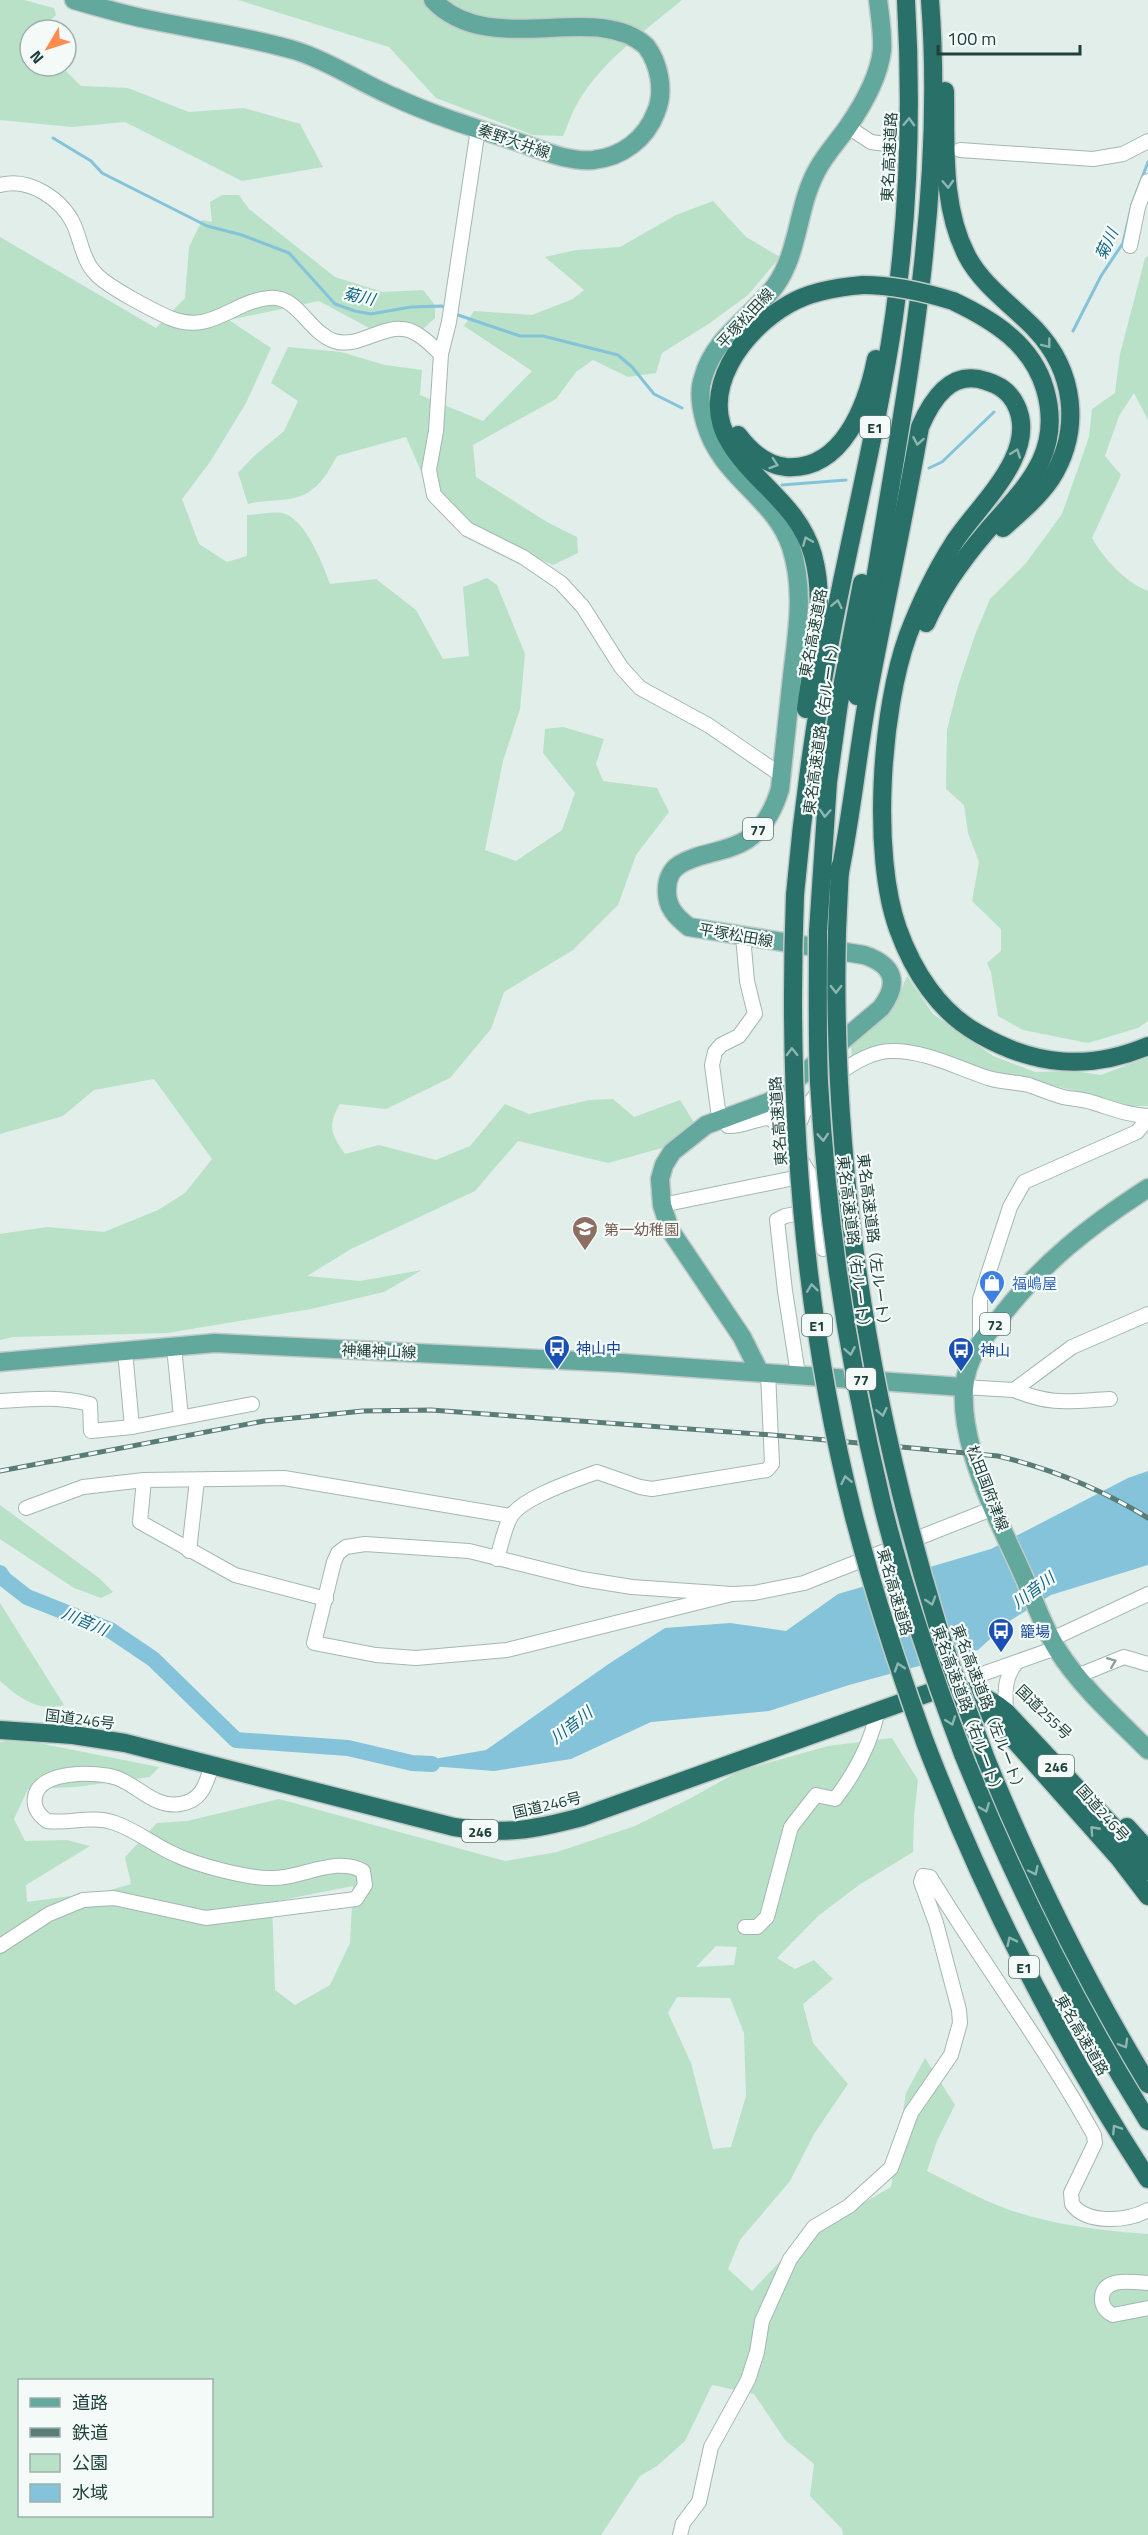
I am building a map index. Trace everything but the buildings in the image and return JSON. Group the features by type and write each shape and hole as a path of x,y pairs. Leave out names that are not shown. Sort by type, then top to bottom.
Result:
{"highway":[{"name":"東名高速道路","path":"906,0 910,110 908,159 892,326 877,417 823,678 799,849 795,895 791,1021 793,1090 806,1245 816,1324 832,1416 853,1511 876,1596 925,1742 969,1852 1037,1993 1107,2115 1148,2179"},
{"name":"E1","path":"916,321 932,160 933,58 930,0"},
{"path":"936,0 945,70 948,192 959,238 969,259 986,282 1036,330 1052,350 1064,371 1071,399 1071,423 1066,447 1050,480 1026,508 980,548 956,573"},
{"path":"863,290 825,300 794,313 773,327 752,348 737,372 729,397 730,416 738,435 750,450 763,460 780,467 800,468 820,462 848,433 858,417 867,394 879,347 908,159"},
{"path":"799,849 801,759 816,628 818,581 813,555 804,531 790,510 729,442 720,419 719,397 728,367 738,350 766,319 805,296 842,287 863,290 879,296 952,307 1000,327 1025,350 1043,382 1049,401 1049,438 1042,461 1031,480 985,534 956,573 930,614 918,640 903,700 898,736 894,802 896,851 909,922 923,960 948,994 963,1009 1003,1034 1028,1044 1053,1050 1080,1051 1129,1043 1148,1035"},
{"path":"929,590 975,527 1022,475 1032,456 1039,422 1038,402 1016,358 952,307"},
{"name":"東名高速道路（左ルート）","path":"916,321 858,687 845,786 839,877 837,1011 843,1138 864,1316 881,1408 921,1569 943,1640 986,1759 1050,1905 1100,2001 1148,2084"},
{"name":"東名高速道路（右ルート）","path":"916,321 839,702 828,782 818,932 818,1045 824,1154 844,1320 885,1515 917,1625 963,1754 1002,1849 1045,1939 1094,2031 1148,2121"},
{"path":"839,877 848,832 867,700 920,427 934,398 944,388 955,381 977,378 996,384 1013,398 1020,414 1022,431 1018,448 1001,480 952,546 908,635 898,666 883,770 883,813 888,886 897,927 914,967 939,1002 955,1018 998,1045 1024,1055 1051,1061 1079,1063 1106,1060 1148,1046"},
{"name":"国道246号","path":"948,1686 969,1697 1008,1733 1140,1873"},
{"name":"国道246号","path":"0,1730 73,1735 125,1743 454,1827 486,1832 512,1832 538,1829 582,1817 948,1686 975,1692 1005,1705 1118,1832 1140,1873 1148,1896"},
{"name":"国道255号","path":"1005,1705 1028,1718 1148,1850"},
{"path":"1140,1873 1148,1889"}],"main road":[{"name":"秦野大井線","path":"83,2 146,19 258,40 300,52 393,97 478,129 573,159 592,160 609,157 639,141 649,127 657,110 660,90 657,68 647,46 632,31 609,21 588,17 482,24 461,19 443,10 434,0"},
{"name":"平塚松田線","path":"763,1372 670,1230 662,1205 660,1179 664,1165 672,1152 706,1125 771,1101 881,1008 891,995 893,981 889,970 880,960 864,955 689,927 677,918 670,908 667,884 671,872 679,865 729,850 750,838 766,822 774,808 781,775 800,605 798,573 790,544 777,521 760,500 734,475 717,454 707,432 700,407 702,379 712,355 725,337 775,285 790,256 798,221 816,172 848,127 875,77 882,50 878,0"},
{"name":"松田国府津線","path":"1148,1188 1075,1239 1021,1291 980,1343 970,1361 963,1387 966,1424 972,1452 1052,1638 1077,1676 1148,1750"},
{"name":"神縄神山線","path":"0,1362 215,1343 563,1359 763,1372"},
{"name":"77","path":"763,1372 963,1387"}],"street":[{"path":"848,127 871,142 893,145"},
{"path":"478,129 449,322 441,354 436,431 429,470 431,488 439,502 467,529 523,557 561,583 584,607 621,667 640,688 708,725 781,775"},
{"path":"960,150 1093,159 1123,154 1148,141"},
{"path":"1130,246 1138,207 1148,181"},
{"path":"0,185 25,184 35,187 55,201 72,221 86,261 97,276 168,317 188,322 205,322 256,301 282,298 293,305 313,328 333,340 346,343 387,330 407,329 417,333 441,354"},
{"path":"743,936 747,981 755,1014 739,1036 721,1045 715,1052 712,1065 718,1110 728,1126 737,1127 760,1118 770,1118 782,1129 815,1183 823,1250"},
{"path":"782,1129 801,1120 813,1095 860,1059 878,1052 892,1051 916,1054 992,1079 1021,1083 1128,1115 1148,1117"},
{"path":"980,1343 980,1299 1010,1207 1024,1182 1137,1132 1148,1117"},
{"path":"662,1205 809,1175"},
{"path":"798,1374 784,1291 777,1220 785,1216 818,1210"},
{"path":"1014,1390 1072,1347 1148,1314"},
{"path":"174,1347 181,1417"},
{"path":"124,1351 132,1427"},
{"path":"497,1558 511,1516 523,1505 597,1472 652,1489 767,1470 772,1464 763,1372"},
{"path":"963,1387 1014,1390 1038,1400 1052,1402 1110,1399"},
{"path":"0,1401 42,1398 70,1399 90,1404 91,1431 132,1427 252,1404"},
{"path":"26,1508 82,1487 144,1480 284,1478 511,1516"},
{"path":"144,1480 140,1522 235,1575 326,1599"},
{"path":"189,1551 197,1480"},
{"path":"732,1594 507,1650 416,1658 365,1654 314,1643 338,1553 346,1547 365,1545 469,1551 582,1579 632,1587 732,1594 754,1593 804,1583 996,1512"},
{"path":"948,1686 1017,1662 1052,1638 1148,1594"},
{"path":"1077,1676 1124,1657 1148,1664"},
{"path":"1005,1705 1005,1681 1017,1662"},
{"path":"745,1927 757,1927 767,1917 791,1827 816,1795 836,1799 840,1794 856,1769 872,1736 878,1710"},
{"path":"0,1946 49,1914 83,1900 114,1898 206,1918 356,1899 365,1885 363,1872 353,1866 337,1866 269,1879 205,1866 177,1856 116,1823 95,1819 46,1821 36,1810 35,1797 39,1786 46,1780 64,1775 117,1778 166,1805 188,1803 204,1791 212,1765"},
{"path":"680,2535 683,2523 699,2502 711,2447 748,2380 757,2352 762,2321 790,2259 808,2233 849,2206 891,2168 911,2113 951,2055 960,2023 959,2010 936,1923 921,1882 923,1876 930,1877 969,1941 1032,2034 1094,2135 1095,2143 1071,2193 1072,2204 1084,2214 1114,2219 1133,2216 1148,2210"},
{"path":"1148,2283 1112,2284 1105,2289 1102,2297 1103,2305 1113,2315 1148,2308"}],"green space":[{"path":"0,0 24,0 54,8 56,15 53,18 18,18 18,78 73,78 81,86 128,88 189,112 244,108 300,124 323,167 242,181 125,122 72,127 0,120"},
{"path":"238,0 682,0 599,73 578,102 563,136 533,135 436,98 389,47"},
{"path":"222,195 239,195 249,209 335,277 383,292 423,290 435,305 435,318 422,330 371,329 319,301 229,320 271,348 246,403 210,462 182,499 199,544 227,562 247,556 247,515 285,514 293,518 307,534 330,584 376,579 416,610 443,659 469,656 463,587 487,578 497,585 525,654 520,709 503,761 485,850 516,861 562,830 575,793 543,753 545,729 563,727 604,739 596,764 603,781 657,788 669,812 636,855 618,905 573,950 504,992 491,1029 450,1078 386,1109 340,1104 332,1124 336,1141 345,1154 379,1145 436,1160 470,1146 505,1104 529,1114 589,1100 613,1099 634,1117 680,1100 695,1124 662,1148 608,1163 518,1141 475,1191 351,1249 307,1276 360,1281 422,1270 384,1292 311,1309 167,1333 13,1337 0,1340 0,1234 47,1227 104,1232 158,1210 185,1193 212,1159 154,1079 94,1090 63,1116 0,1134 0,237 156,328 185,298 189,247 202,220 212,222 210,202"},
{"path":"713,201 746,237 780,257 748,295 710,323 662,353 656,373 628,377 593,360 576,372 556,399 473,445 476,477 547,522 577,537 578,553 553,565 462,525 428,487 406,437 337,456 316,487 301,496 248,504 238,473 284,431 298,401 271,383 288,347 341,352 385,365 422,370 420,395 483,421 532,371 464,326 474,311 532,315 573,299 584,290 545,257 576,250 620,247 676,215"},
{"path":"1148,256 1148,420 1134,393 1119,416 1105,456 1121,475 1092,538 1116,569 1131,582 1148,591 1148,1021 1138,1028 1088,1043 1023,1030 998,1016 991,972 987,963 1001,951 1001,929 972,901 979,862 968,833 964,805 946,789 947,730 958,686 990,599 1026,563 1062,514 1089,437 1092,409 1115,393 1120,354 1145,258"},
{"path":"907,976 933,1014 993,1056 1035,1072 1075,1071 1101,1075 1148,1057 1148,1106 1130,1106 983,1069 920,1048 899,1044 865,1051 852,1059 851,1044 893,1009"},
{"path":"0,1505 99,1578 113,1592 101,1598 74,1588 0,1539"},
{"path":"0,1603 64,1705 46,1707 29,1702 0,1681"},
{"path":"892,1738 918,1780 913,1852 859,1885 818,1916 777,1958 795,1969 814,1960 833,1979 803,2004 813,2043 848,2084 814,2134 790,2181 740,2240 728,2269 752,2291 800,2240 891,2187 906,2093 925,2058 955,2105 937,2141 927,2171 987,2201 1024,2215 1077,2226 1148,2234 1148,2535 843,2535 842,2529 810,2496 814,2464 785,2440 754,2394 712,2385 685,2441 657,2466 640,2476 601,2535 0,2535 0,1742 18,1739 159,1767 150,1777 76,1787 28,1789 14,1819 25,1841 67,1840 90,1846 26,1885 27,1902 107,1891 131,1884 125,1857 157,1823 187,1821 279,1799 505,1861 557,1852 635,1826 739,1771 828,1746","holes":["353,1886 350,1943 330,1985 295,2005 275,1990 272,1902","716,1946 737,1947 734,1965 696,1967","677,1997 730,1998 744,2033 746,2096 731,2147 713,2149 691,2063 668,2013"]}],"water":[{"path":"1148,1471 1148,1565 1051,1595 1011,1620 978,1650 849,1685 769,1711 651,1722 571,1759 494,1771 405,1764 486,1750 610,1663 665,1628 730,1623 786,1631 838,1594 991,1549 1128,1478"}],"waterway":[{"name":"菊川","path":"53,138 91,161 102,173 207,226 242,235 289,253 335,304 371,314 411,307 442,306 447,309"},
{"name":"菊川","path":"1073,331 1101,276 1123,243 1132,204 1148,162"},
{"name":"菊川","path":"455,314 520,336 543,336 618,355 632,367 654,394 682,408"},
{"name":"菊川","path":"929,468 942,462 994,412"},
{"name":"菊川","path":"782,485 846,480"},
{"name":"川音川","path":"0,1573 4,1579 27,1597 110,1630 153,1659 236,1740 348,1748 412,1763 432,1764"}],"railway":[{"path":"0,1471 264,1421 363,1411 431,1410 772,1435 998,1456 1076,1481 1148,1518"}],"place":[{"name":"第一幼稚園","path":"585,1252"},
{"name":"福嶋屋","path":"992,1306"},
{"name":"神山中","path":"557,1371"},
{"name":"神山","path":"961,1373"},
{"name":"籠場","path":"1001,1654"}]}
